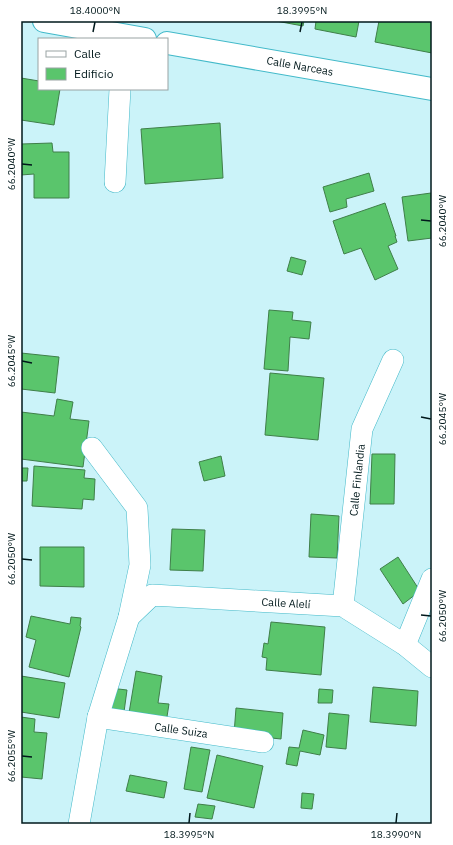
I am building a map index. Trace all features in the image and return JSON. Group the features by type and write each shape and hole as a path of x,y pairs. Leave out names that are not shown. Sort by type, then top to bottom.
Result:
{"street":[{"path":"44,21 134,38"},
{"name":"Calle Narceas","path":"168,43 432,89"},
{"path":"115,182 120,90"},
{"name":"Calle Finlandia","path":"343,606 362,429 393,360"},
{"name":"Calle Alelí","path":"79,824 98,717 130,617 140,566 137,508 92,448"},
{"path":"406,645 432,579"},
{"name":"Calle Alelí","path":"130,617 152,595 343,606 430,660"},
{"name":"Calle Suiza","path":"98,717 263,742"}],"building":[{"path":"276,21 304,21 303,26"},
{"path":"316,21 359,21 356,37 315,29"},
{"path":"379,21 432,21 432,53 375,42"},
{"path":"21,78 38,81 38,90 60,90 54,125 21,120"},
{"path":"220,123 223,178 145,184 141,129"},
{"path":"52,143 53,152 69,152 69,198 34,198 34,174 21,175 21,144"},
{"path":"369,173 374,191 346,199 347,207 330,212 323,187"},
{"path":"431,193 432,238 408,241 402,197"},
{"path":"385,203 397,242 388,246 398,269 375,280 361,248 344,254 333,221"},
{"path":"291,257 306,261 302,275 287,271"},
{"path":"269,310 293,312 292,320 311,322 309,339 290,337 288,371 264,369"},
{"path":"21,353 59,357 55,393 21,389"},
{"path":"270,373 324,378 318,440 265,435"},
{"path":"57,399 73,402 70,419 89,421 83,467 21,459 21,412 54,416"},
{"path":"372,454 395,454 394,504 370,504"},
{"path":"221,456 225,476 204,481 199,462"},
{"path":"34,466 85,470 84,478 95,479 94,500 83,499 82,509 32,506"},
{"path":"21,468 28,468 27,481 21,481"},
{"path":"311,514 339,516 337,558 309,557"},
{"path":"172,529 205,530 203,571 170,570"},
{"path":"40,547 84,547 84,587 40,586"},
{"path":"398,557 420,591 403,604 380,569"},
{"path":"31,616 70,624 71,617 81,618 81,627 69,677 29,667 36,640 26,637"},
{"path":"271,622 325,627 321,675 266,670 267,658 262,657 264,643 268,644"},
{"path":"136,671 162,676 158,703 169,704 166,723 129,713"},
{"path":"21,676 65,683 59,718 21,712"},
{"path":"373,687 418,691 416,726 370,722"},
{"path":"110,688 127,690 124,712 107,710"},
{"path":"319,689 333,690 332,703 318,703"},
{"path":"236,708 283,713 281,739 234,734"},
{"path":"329,713 349,715 346,749 326,747"},
{"path":"21,717 35,719 34,732 47,733 42,779 21,777"},
{"path":"303,730 324,735 320,755 300,751 297,766 286,764 289,747 299,748"},
{"path":"191,747 210,750 202,792 184,789"},
{"path":"217,755 263,766 254,808 207,798"},
{"path":"130,775 167,782 164,798 126,791"},
{"path":"302,793 314,794 312,809 301,808"},
{"path":"198,804 215,806 212,819 195,817"}]}
